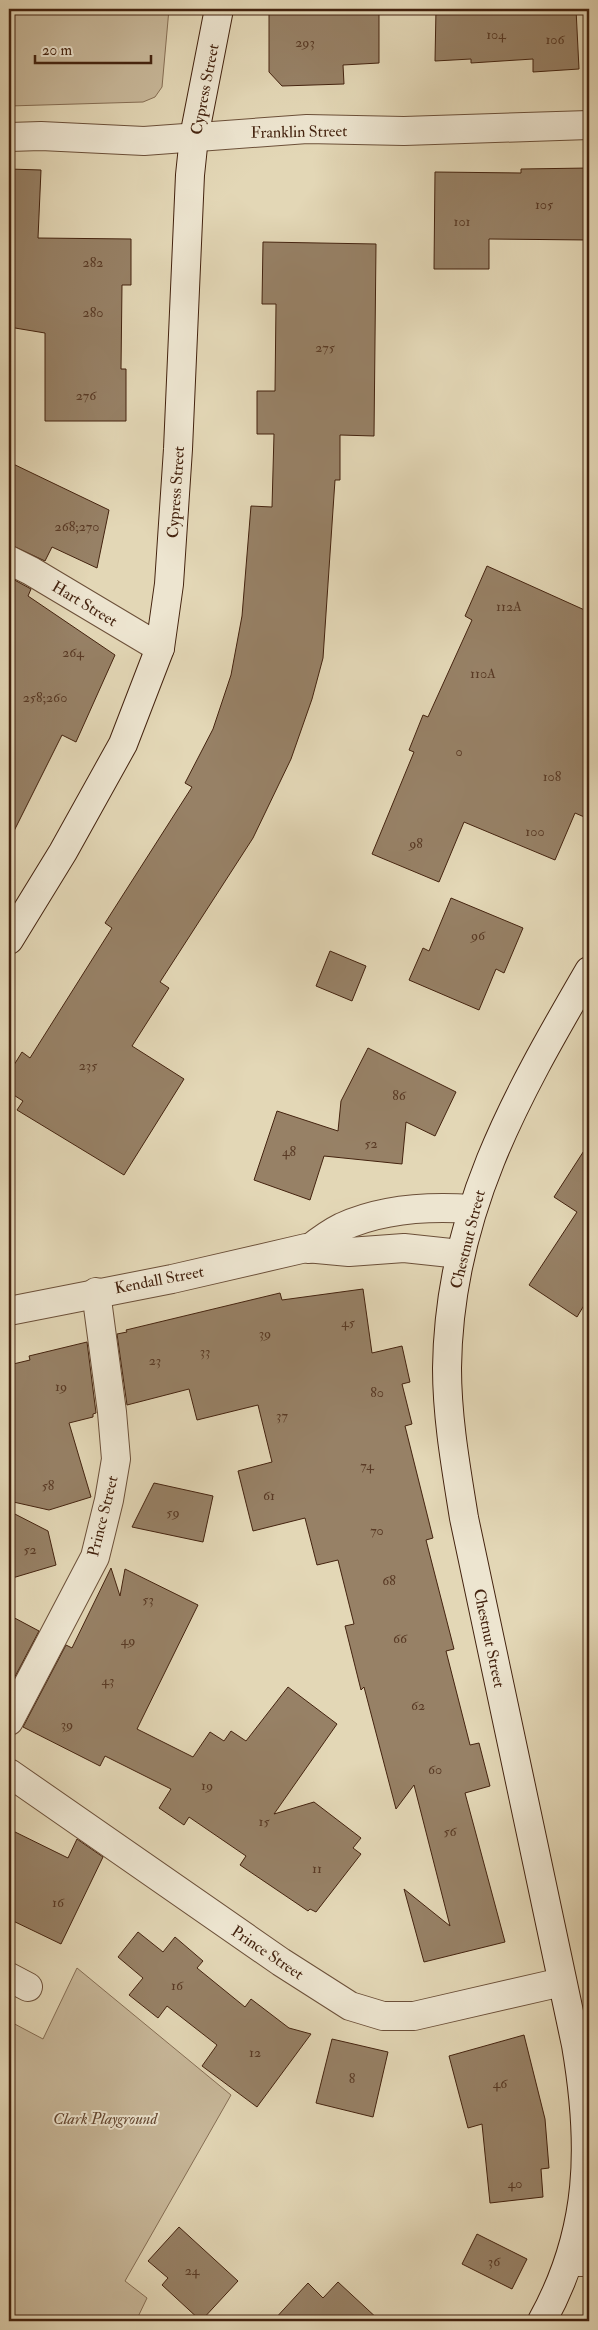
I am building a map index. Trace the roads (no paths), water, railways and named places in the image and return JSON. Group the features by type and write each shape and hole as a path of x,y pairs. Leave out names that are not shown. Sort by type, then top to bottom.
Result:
{"street":[{"name":"Cypress Street","path":"9,940 63,852 123,744 160,648 169,584 194,136 219,9"},
{"name":"Franklin Street","path":"9,138 41,136 144,141 194,136 307,130 404,130 589,125"},
{"name":"Hart Street","path":"9,560 31,571 160,648"},
{"name":"Chestnut Street","path":"542,2321 555,2297 579,2262 581,2213 586,2171 587,2126 576,2045 464,1518 455,1460 447,1369 451,1308 460,1254 472,1209 490,1159 516,1101 535,1064 589,972"},
{"name":"Kendall Street","path":"309,1249 340,1228 377,1216 427,1208 472,1209"},
{"name":"Kendall Street","path":"9,1311 172,1278 248,1260 309,1249 349,1252 394,1247 460,1254"},
{"name":"Prince Street","path":"9,1721 94,1557 108,1500 116,1459 112,1412 96,1292"},
{"name":"Prince Street","path":"9,1773 281,1962 350,2006 383,2016 414,2016 562,1982"}],"park label":[{"name":"Clark Playground","path":"105,2118"}]}
